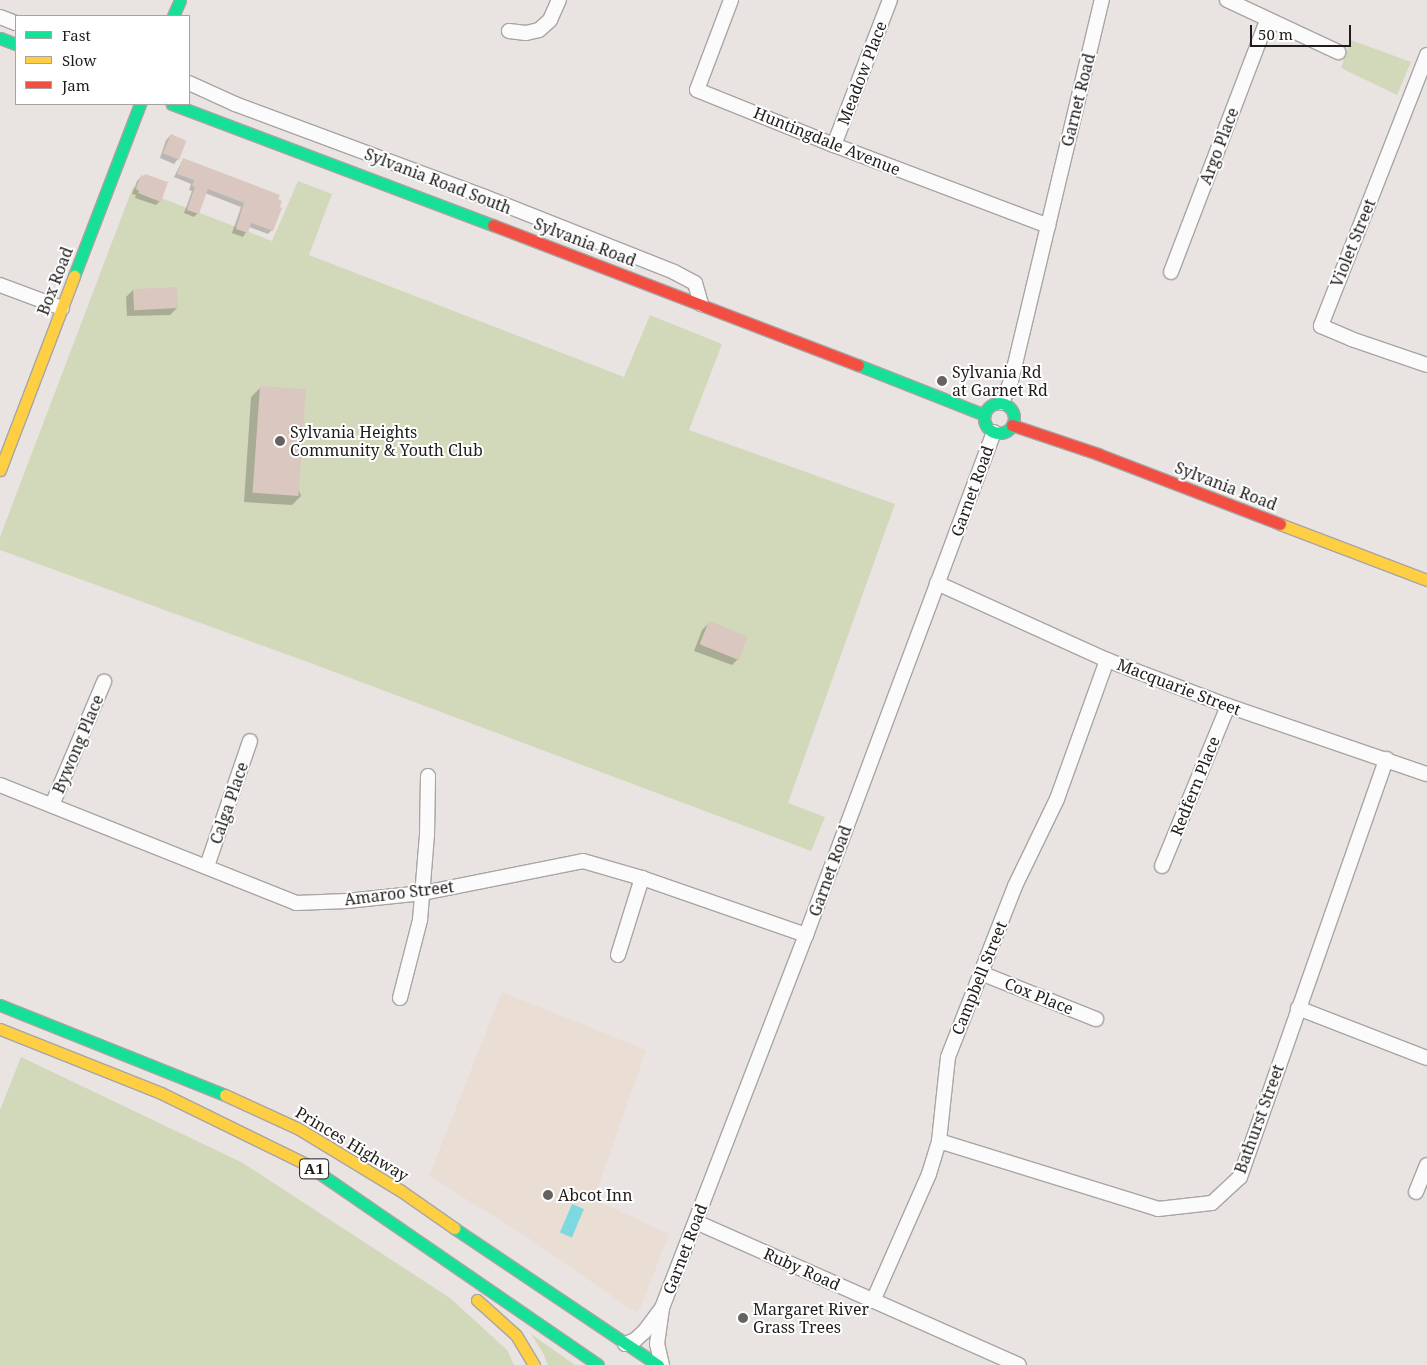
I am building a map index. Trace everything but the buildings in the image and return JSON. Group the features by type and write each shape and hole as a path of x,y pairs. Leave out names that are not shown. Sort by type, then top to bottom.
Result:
{"main road":[{"path":"174,15 180,0"},
{"path":"0,38 15,44"},
{"name":"Box Road","path":"0,470 140,105"},
{"name":"Sylvania Road","path":"175,105 701,304 985,415"},
{"path":"1002,403 1013,411 1012,426 1005,432 994,432 986,425 985,415 991,406 1002,403"},
{"name":"Sylvania Road","path":"1012,426 1034,431 1098,454 1427,580"},
{"name":"Princes Highway","path":"0,1006 147,1062 243,1102 299,1129 394,1187 503,1263 660,1365"},
{"name":"A1","path":"0,1029 161,1093 307,1165 598,1365"},
{"path":"452,1266 467,1292 516,1335 534,1365"},
{"path":"631,1365 639,1353"}],"street":[{"path":"509,31 526,33 539,30 550,20 559,0"},
{"name":"Huntingdale Avenue","path":"732,0 697,90 834,145 1048,226"},
{"name":"Meadow Place","path":"834,145 890,0"},
{"name":"Garnet Road","path":"1002,403 1011,381 1102,0"},
{"path":"1227,0 1338,52"},
{"path":"0,17 15,23"},
{"name":"Argo Place","path":"1171,272 1267,20"},
{"name":"Violet Street","path":"1427,55 1321,326 1351,339 1427,365"},
{"name":"Sylvania Road South","path":"190,83 235,104 485,197 674,272 695,283 701,304"},
{"path":"0,285 62,308"},
{"name":"Garnet Road","path":"660,1365 657,1344 662,1308 806,935 994,432"},
{"name":"Macquarie Street","path":"937,583 1107,660 1228,706 1427,774"},
{"name":"Campbell Street","path":"873,1301 929,1174 939,1141 948,1057 1015,886 1057,799 1107,660"},
{"name":"Bywong Place","path":"52,805 104,682"},
{"name":"Redfern Place","path":"1162,866 1228,706"},
{"name":"Calga Place","path":"207,866 250,741"},
{"name":"Bathurst Street","path":"939,1141 1158,1209 1212,1203 1240,1177 1386,759"},
{"path":"400,998 420,920 428,776"},
{"name":"Amaroo Street","path":"0,785 296,903 347,901 423,893 583,861 642,878 806,935"},
{"path":"618,955 642,878"},
{"name":"Cox Place","path":"981,973 1096,1018"},
{"path":"1298,1008 1427,1058"},
{"path":"1416,1192 1427,1165"},
{"name":"Ruby Road","path":"696,1222 1019,1365"},
{"name":"Garnet Road","path":"626,1344 635,1340 644,1332 662,1308"}],"shaded area":[{"path":"502,992 646,1050 594,1199 669,1234 640,1309 635,1312 527,1237 429,1176"}],"green space":[{"path":"1351,40 1411,62 1397,95 1341,68"},
{"path":"298,181 332,194 309,255 624,377 650,315 722,344 689,430 895,504 788,803 825,817 811,851 313,664 0,550 0,537 133,187 272,241"},
{"path":"21,1057 243,1163 450,1298 507,1350 514,1365 0,1365 0,1110"},
{"path":"531,1334 575,1365 548,1365"}],"water":[{"path":"572,1204 584,1209 572,1238 560,1233"}],"traffic: fast":[{"path":"173,15 180,0"},
{"path":"0,38 15,44"},
{"path":"74,276 140,105"},
{"path":"175,105 493,225"},
{"path":"858,365 985,415"},
{"path":"999,403 1005,404 1013,412 1014,418 1013,424 1005,432 999,433 993,432 985,424 984,418 985,412 993,404 999,403"},
{"path":"0,1005 225,1095"},
{"path":"306,1164 598,1365"},
{"path":"454,1228 658,1365"}],"traffic: slow":[{"path":"0,470 74,276"},
{"path":"1280,524 1427,580"},
{"path":"0,1029 161,1093 306,1164"},
{"path":"225,1095 299,1129 401,1191 454,1228"},
{"path":"477,1300 516,1335 534,1365"}],"traffic: jam":[{"path":"493,225 858,365"},
{"path":"1012,425 1098,454 1280,524"}],"place":[{"name":"Sylvania Rd at Garnet Rd","path":"942,381"},
{"name":"Sylvania Heights Community & Youth Club","path":"280,441"},
{"name":"Abcot Inn","path":"548,1195"},
{"name":"Margaret River Grass Trees","path":"743,1318"}]}
